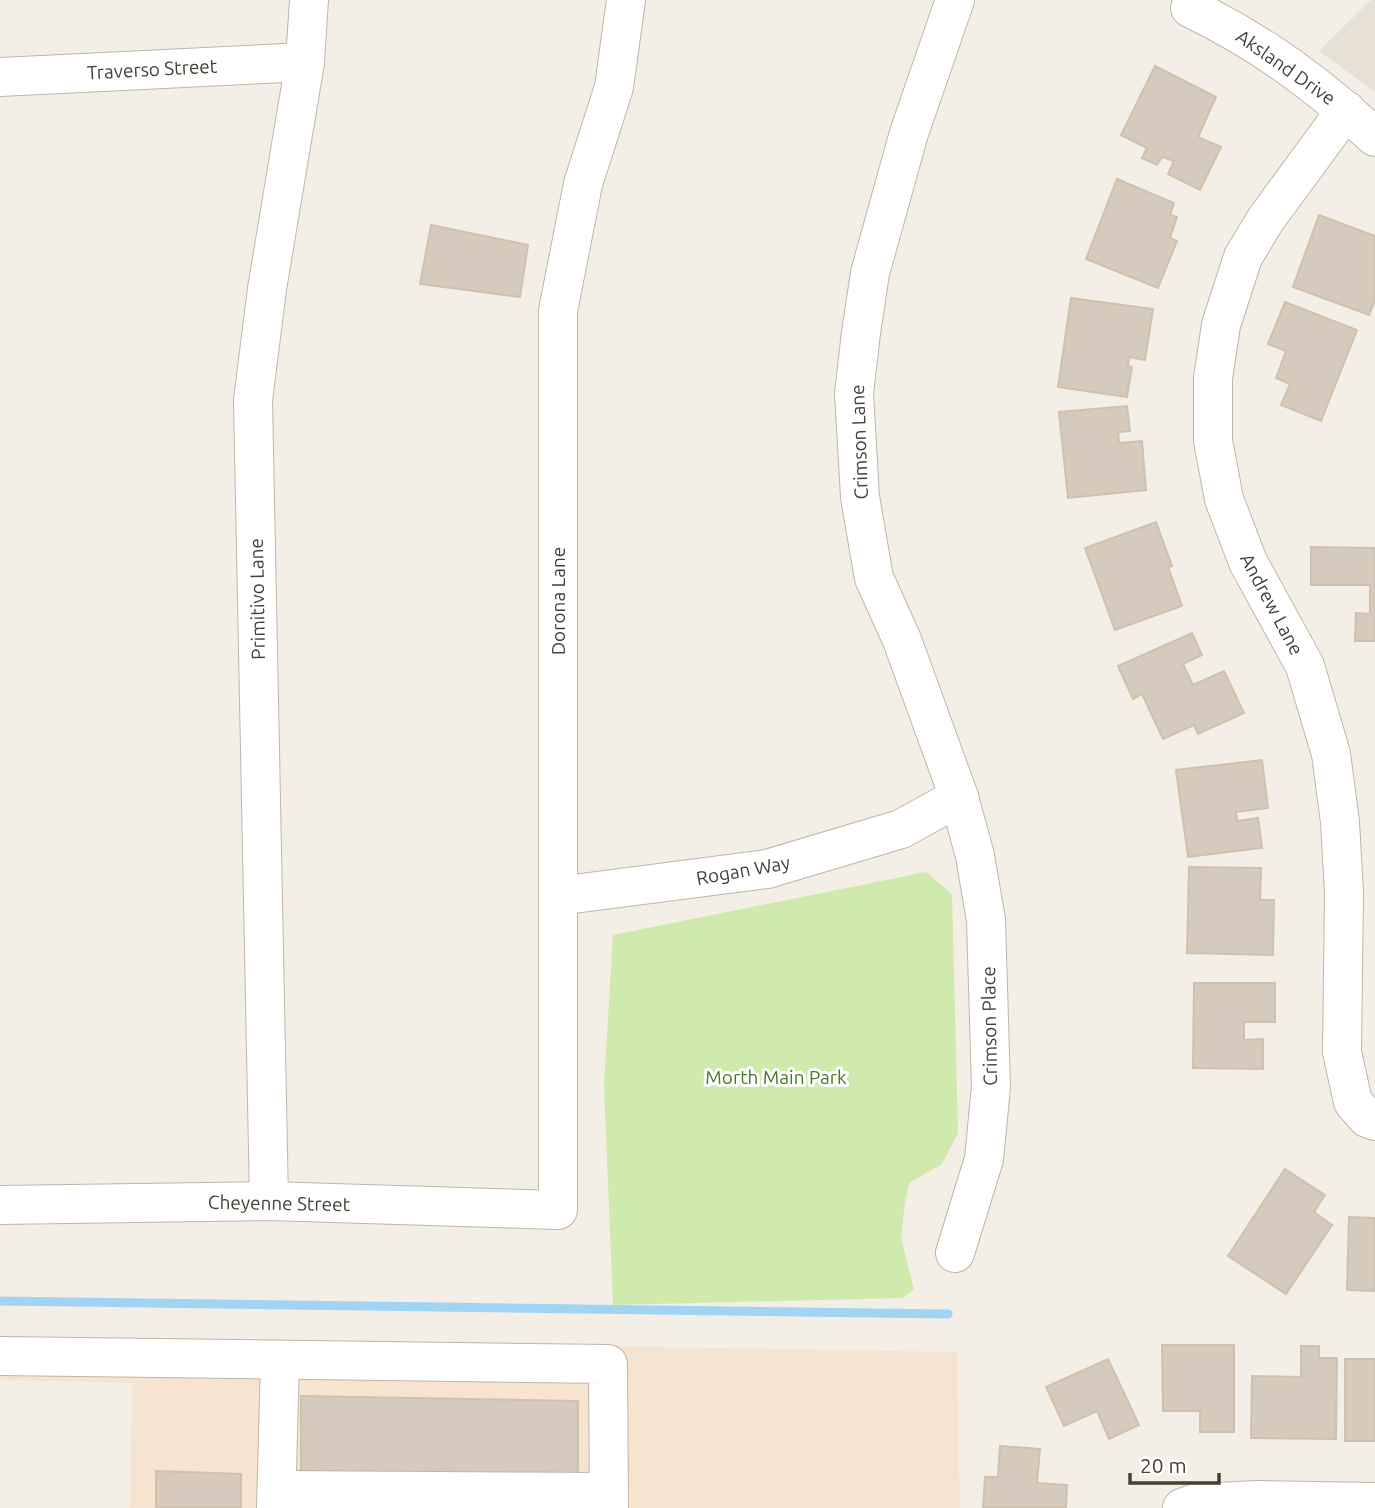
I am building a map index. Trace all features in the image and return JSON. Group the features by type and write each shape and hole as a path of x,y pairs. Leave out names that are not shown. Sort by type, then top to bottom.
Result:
{"street":[{"name":"Primitivo Lane","path":"269,1201 253,400 267,289 305,62 309,0"},
{"name":"Dorona Lane","path":"558,1210 558,311 583,184 614,87 626,0"},
{"name":"Crimson Lane","path":"955,0 909,133 870,273 855,393 860,497 874,578 902,640 959,797"},
{"name":"Aksland Drive","path":"1190,8 1235,30 1292,66 1375,137"},
{"name":"Traverso Street","path":"0,77 305,62"},
{"name":"Andrew Lane","path":"1346,110 1266,219 1243,257 1221,325 1213,378 1213,441 1224,499 1248,562 1304,666 1331,754 1340,821 1344,892 1342,1052 1353,1102 1367,1118 1375,1121"},
{"name":"Rogan Way","path":"558,896 767,869 901,829 959,797"},
{"name":"Crimson Place","path":"956,1253 984,1159 991,1087 986,920 975,856 959,797"},
{"name":"Cheyenne Street","path":"0,1205 269,1201 558,1210"},
{"path":"0,1356 608,1364 609,1500 276,1499 280,1360"},
{"path":"1182,1508 1195,1503 1257,1500 1375,1502"}],"shaded area":[{"path":"1371,0 1375,0 1375,92 1319,51"},
{"path":"0,1336 957,1352 960,1508 130,1508 132,1383 0,1380"}],"green space":[{"name":"Morth Main Park","path":"926,872 952,894 958,1133 942,1164 909,1183 901,1237 914,1289 903,1298 613,1305 604,1085 613,935"}],"building":[{"path":"1155,66 1216,97 1198,137 1221,147 1200,190 1168,174 1174,161 1162,157 1157,165 1142,158 1147,148 1121,135"},
{"path":"1117,179 1174,203 1170,215 1177,217 1170,238 1177,241 1158,288 1086,259"},
{"path":"1319,215 1375,236 1375,300 1369,315 1293,287"},
{"path":"431,225 528,245 520,297 420,284"},
{"path":"1071,298 1153,309 1145,360 1129,357 1128,366 1132,367 1127,397 1058,387"},
{"path":"1285,302 1357,330 1321,421 1281,405 1290,384 1276,378 1286,351 1268,344"},
{"path":"1127,406 1130,431 1118,432 1119,443 1142,441 1146,490 1068,498 1059,412"},
{"path":"1156,522 1172,566 1168,567 1182,606 1115,630 1085,548"},
{"path":"1311,547 1375,548 1375,641 1355,641 1356,613 1370,614 1370,585 1311,585"},
{"path":"1192,633 1202,655 1183,664 1193,685 1224,671 1244,713 1198,734 1194,725 1163,739 1142,694 1133,699 1118,666"},
{"path":"1262,760 1268,808 1236,812 1237,821 1258,818 1262,848 1188,857 1176,770"},
{"path":"1189,867 1261,868 1260,900 1274,900 1273,955 1187,953"},
{"path":"1194,983 1275,983 1275,1022 1244,1022 1244,1040 1263,1039 1263,1069 1193,1068"},
{"path":"1285,1169 1325,1195 1314,1212 1332,1225 1286,1294 1228,1256"},
{"path":"1349,1217 1375,1218 1375,1291 1347,1290"},
{"path":"1162,1345 1234,1345 1234,1432 1200,1432 1200,1411 1163,1411"},
{"path":"1301,1346 1319,1346 1319,1358 1337,1358 1336,1439 1251,1438 1252,1376 1301,1377"},
{"path":"1108,1359 1139,1425 1109,1439 1097,1411 1064,1426 1046,1387"},
{"path":"1345,1359 1375,1359 1375,1441 1345,1441"},
{"path":"301,1396 578,1401 578,1484 301,1479"},
{"path":"1000,1446 1040,1449 1037,1483 1067,1485 1066,1508 983,1508 985,1477 998,1477"},
{"path":"156,1471 241,1474 241,1508 156,1508"}],"waterway":[{"path":"0,1301 948,1314"}]}
